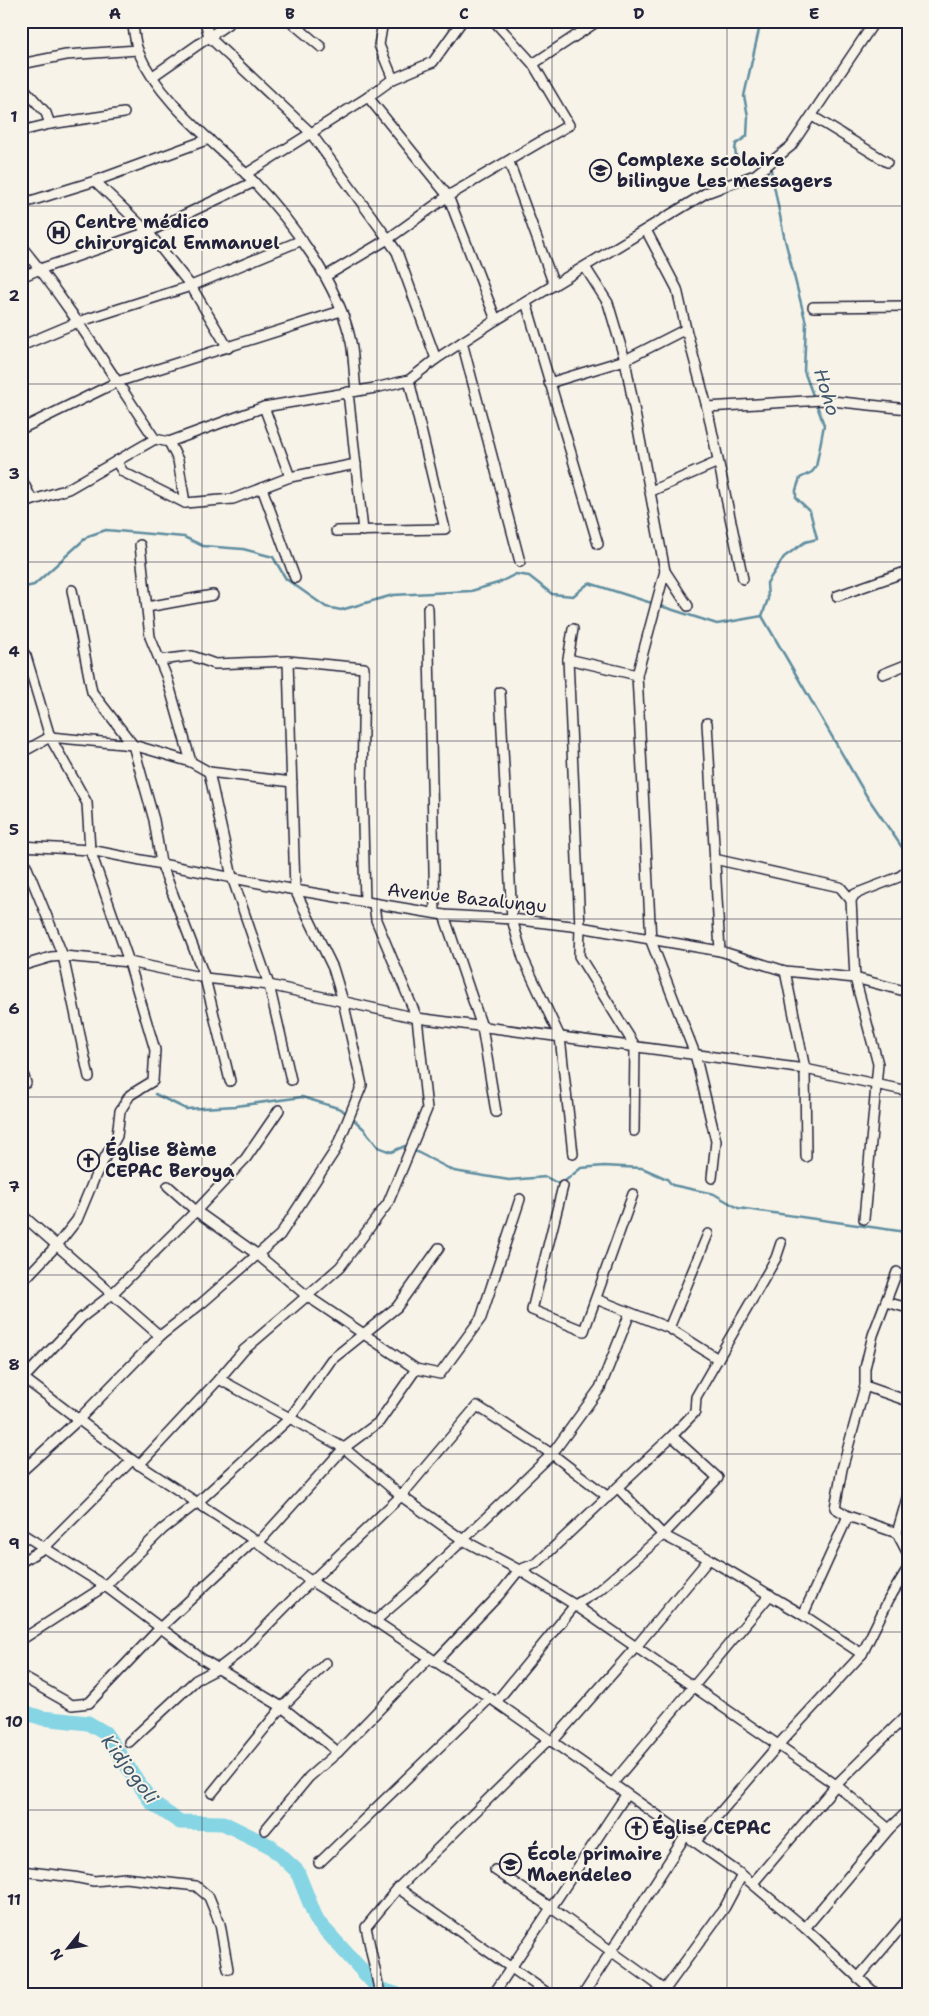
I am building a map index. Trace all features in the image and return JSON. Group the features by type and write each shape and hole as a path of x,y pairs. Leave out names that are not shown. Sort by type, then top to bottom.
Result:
{"street":[{"path":"132,21 138,50 164,93 254,182 302,240 326,276 341,311 351,342 356,464 364,531"},
{"path":"205,21 209,37 310,132 397,252 436,358"},
{"path":"153,76 232,21"},
{"path":"290,21 321,46"},
{"path":"383,21 379,45 393,79"},
{"path":"246,174 368,97 393,79 433,62 462,21"},
{"path":"326,276 388,239 448,196 509,162 569,125 532,64 494,21"},
{"path":"532,64 598,21"},
{"path":"21,246 78,322 155,438 169,442 264,407 409,380 436,358 496,320 706,193 755,175 791,146 875,21"},
{"path":"21,64 66,55 138,50"},
{"path":"21,85 46,113 50,124"},
{"path":"368,97 448,196 496,320"},
{"path":"21,131 50,124 124,113"},
{"path":"812,116 887,162"},
{"path":"21,204 209,139"},
{"path":"509,162 554,284"},
{"path":"95,180 148,232 192,286 228,348"},
{"path":"21,277 148,232 254,182"},
{"path":"646,230 678,289 686,329 707,407 743,579"},
{"path":"21,346 78,322 192,286 302,240"},
{"path":"585,267 608,303 625,360 665,571 688,606"},
{"path":"526,302 598,544"},
{"path":"813,307 908,306"},
{"path":"21,429 117,382 341,311"},
{"path":"549,383 625,360 686,329"},
{"path":"462,342 520,562"},
{"path":"336,532 445,529 409,380"},
{"path":"707,407 822,400 908,409"},
{"path":"264,407 290,477"},
{"path":"21,504 68,489 155,438"},
{"path":"169,442 178,460 185,503"},
{"path":"116,461 123,472 185,503 233,499 290,477 356,464"},
{"path":"651,491 718,462"},
{"path":"21,478 32,500"},
{"path":"262,488 295,578"},
{"path":"140,545 150,637 168,678 191,762"},
{"path":"665,571 637,675 651,940 695,1054 716,1141 712,1178"},
{"path":"837,596 908,572"},
{"path":"72,590 92,692 133,745 154,820 161,863 205,978 230,1081"},
{"path":"147,607 213,595"},
{"path":"428,608 440,914 482,1027 496,1112"},
{"path":"573,629 568,659 580,927 579,956 635,1046 634,1131"},
{"path":"21,648 26,656 50,737 87,802 90,850 129,962 155,1050 153,1081 130,1095 120,1111 117,1136 97,1172 77,1220 58,1244 21,1283"},
{"path":"21,1562 44,1548 220,1379 244,1350 340,1268 388,1203 427,1110 417,1018 370,903 362,786 364,668 288,661 215,664 192,656 160,660"},
{"path":"568,659 637,675"},
{"path":"21,1472 78,1420 160,1336 280,1235 336,1149 362,1085 343,1001 333,968 295,890 288,661"},
{"path":"883,674 908,664"},
{"path":"500,692 512,919 523,958 560,1037 573,1154"},
{"path":"707,723 720,951"},
{"path":"21,749 28,749 50,737 133,745 191,762 209,772 292,782"},
{"path":"209,772 232,877 269,986 291,1080"},
{"name":"Avenue Bazalungu","path":"21,846 90,850 295,890 440,914 512,919 580,927 720,951 785,971 855,978 908,992"},
{"path":"21,854 63,956 89,1077"},
{"path":"714,859 840,887 851,900"},
{"path":"864,1219 878,1064 855,978 851,900 855,894 899,877 908,870"},
{"path":"21,966 51,957 63,956 129,962 205,978 269,986 417,1018 804,1069 908,1091"},
{"path":"785,971 804,1069 806,1157"},
{"path":"21,1068 26,1083"},
{"path":"279,1110 246,1158 196,1211 111,1295 81,1318 22,1378 135,1462 256,1542 312,1582 375,1621 493,1700 742,1875 805,1928 877,1995"},
{"path":"168,1186 196,1211 258,1255 307,1296 416,1369 440,1374 481,1318 520,1199"},
{"path":"562,1186 532,1310 584,1332 633,1194"},
{"path":"21,1214 58,1244 111,1295 160,1336"},
{"path":"669,1328 708,1234"},
{"path":"265,1830 309,1777 338,1752 499,1595 519,1570 536,1562 608,1498 695,1412 696,1397 776,1258 781,1243"},
{"path":"21,1640 104,1586 163,1529 197,1503 290,1418 331,1360 397,1308 440,1248"},
{"path":"897,1272 873,1334 865,1368 866,1386 842,1470 835,1508 848,1516 897,1533 908,1554"},
{"path":"596,1299 669,1328 718,1358"},
{"path":"886,1302 908,1308"},
{"path":"375,1621 411,1590 552,1454 600,1388 630,1312"},
{"path":"21,1676 72,1705 89,1703 161,1627 256,1542 344,1448 379,1422 416,1369"},
{"path":"220,1379 344,1448 401,1496 463,1540 519,1570 575,1606 836,1785 889,1829"},
{"path":"866,1386 908,1401"},
{"path":"128,1742 196,1680 219,1668 244,1649 401,1496 477,1406 552,1454 608,1498"},
{"path":"319,1863 493,1700 575,1606 598,1591 663,1535 718,1478 672,1436"},
{"path":"618,1488 663,1535 709,1559 770,1595 862,1654"},
{"path":"897,1533 908,1495"},
{"path":"803,1615 848,1516"},
{"path":"21,1533 104,1586 202,1659 282,1707 338,1752"},
{"path":"378,1989 366,1927 398,1888 550,1741 635,1648 709,1559"},
{"path":"695,1842 778,1744 862,1654 889,1599 908,1568"},
{"path":"612,1784 770,1595"},
{"path":"212,1793 282,1707 326,1663"},
{"path":"753,1884 836,1785 908,1714"},
{"path":"493,1995 510,1966 626,1795"},
{"path":"805,1928 889,1829 908,1811"},
{"path":"583,1995 686,1835"},
{"path":"496,1870 612,1952 663,1992 725,1907 742,1875"},
{"path":"21,1871 94,1881 125,1878 196,1886 209,1897 220,1924 228,1968"},
{"path":"398,1888 550,1995"},
{"path":"858,1978 908,1919"}],"waterway":[{"name":"Hoho","path":"761,21 744,96 748,116 747,136 736,144 735,150 737,160 741,162 748,163 765,156 769,160 784,236 806,323 804,371 814,398"},
{"name":"Hoho","path":"816,403 824,425 816,467 812,472 800,478 796,490 796,498 810,511 817,539 805,542 784,557 767,583 768,599 762,616 866,795 908,856"},
{"path":"21,588 34,585 88,536 106,530 184,537 203,546 243,549 273,557 286,579 326,607 341,610 393,595 471,591 498,583 516,574 529,576 552,594 573,596 589,583 717,624 762,616"},
{"path":"155,1094 186,1109 236,1106 302,1097 341,1109 348,1115"},
{"path":"352,1118 364,1129 378,1147 391,1152 405,1146 409,1148"},
{"path":"413,1150 454,1171 509,1180 546,1177 559,1184 581,1168 604,1166 642,1168 667,1179 672,1185 714,1194 738,1208 899,1231 908,1234"},
{"name":"Kidjogoli","path":"21,1711 42,1718 88,1723 105,1733 152,1803 180,1822 223,1823 270,1846 297,1871 317,1921 379,1989 398,1995"},
{"path":"371,1995 378,1990"}],"place":[{"name":"Complexe scolaire bilingue Les messagers","path":"601,170"},
{"name":"Centre médico chirurgical Emmanuel","path":"59,232"},
{"name":"Église 8ème CEPAC Beroya","path":"89,1160"},
{"name":"Église CEPAC","path":"636,1828"},
{"name":"École primaire Maendeleo","path":"511,1864"}]}
